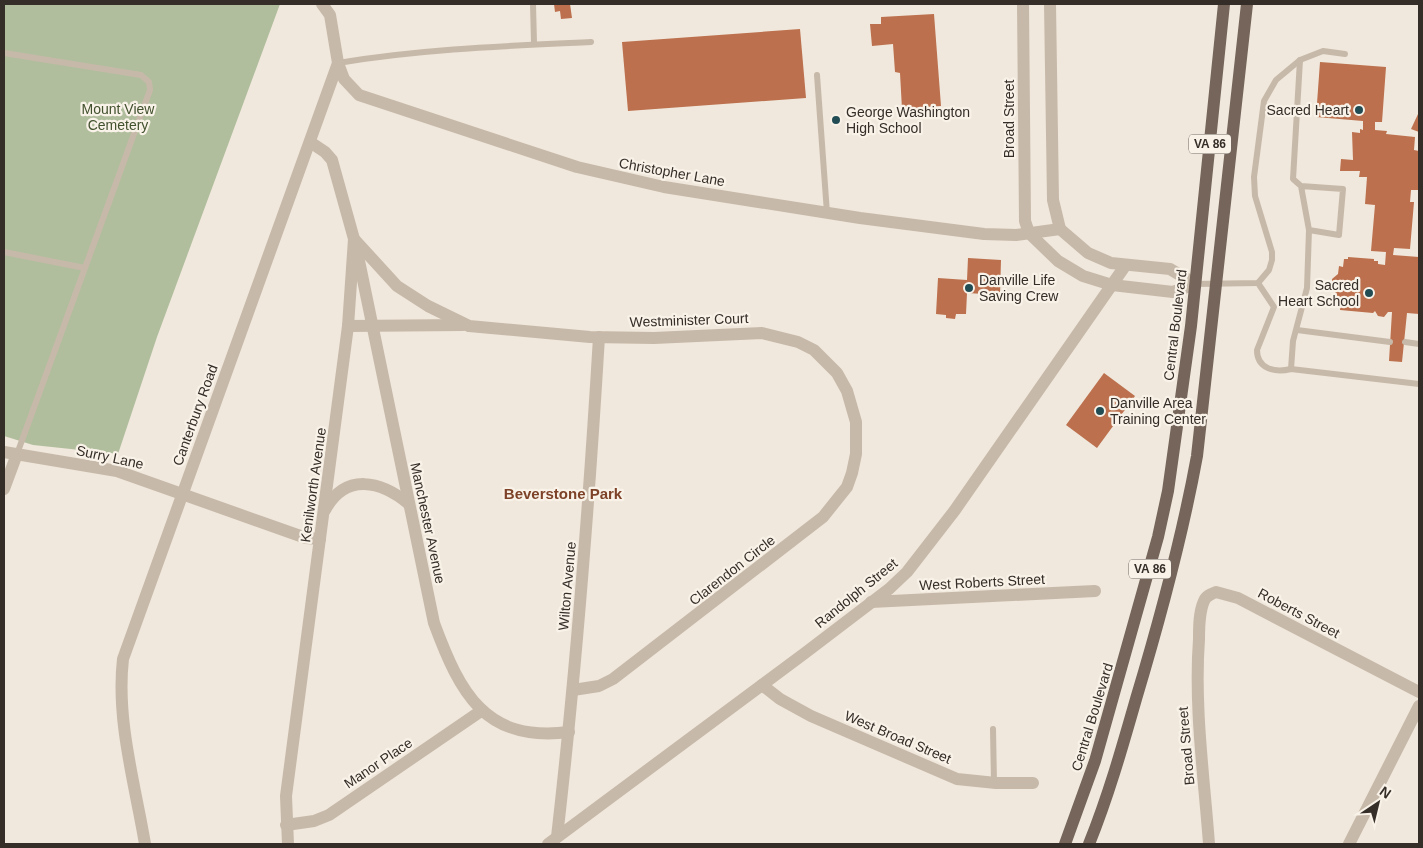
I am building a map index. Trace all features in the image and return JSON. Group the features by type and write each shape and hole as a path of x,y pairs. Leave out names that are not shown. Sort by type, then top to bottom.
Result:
{"main road":[{"name":"Central Boulevard","path":"1065,844 1096,761 1158,538 1174,454 1195,284 1224,4"},
{"name":"VA 86","path":"1090,844 1147,662 1188,504 1197,456 1247,4"}],"street":[{"name":"Canterbury Road","path":"145,844 128,752 122,673 126,650 338,63 330,15 322,4"},
{"name":"Broad Street","path":"1023,4 1025,221 1029,233"},
{"path":"1050,4 1053,200 1060,228 1088,253 1125,266 1170,270 1195,284"},
{"name":"Christopher Lane","path":"338,63 344,79 359,95 576,167 664,187 827,213 984,234 1029,233 1060,228"},
{"name":"Kenilworth Avenue","path":"288,844 286,796 348,326 354,239 332,160 325,152 310,142"},
{"path":"1029,233 1058,261 1083,276 1112,285 1173,292 1195,284"},
{"name":"Manchester Avenue","path":"354,239 434,623 455,673 481,711 491,720 520,733 569,732"},
{"name":"Westminister Court","path":"354,239 397,286 428,306 469,326"},
{"name":"Randolph Street","path":"553,841 762,685 871,602 907,572 921,556 1125,266"},
{"name":"Westminister Court","path":"348,326 469,326 599,337 654,338 762,332 798,342 814,350 837,373 853,406 856,429"},
{"name":"Wilton Avenue","path":"553,841 569,732 573,690 590,499 599,337"},
{"name":"Clarendon Circle","path":"573,690 599,686 613,679 824,517 847,487 856,454 856,429"},
{"name":"Surry Lane","path":"4,452 117,471 306,538 320,539"},
{"path":"4,490 17,454"},
{"path":"324,511 335,495 343,490 364,484 384,487 409,504"},
{"name":"West Roberts Street","path":"871,602 1095,591"},
{"name":"Roberts Street","path":"1198,645 1203,602 1212,593 1225,593 1419,692"},
{"name":"Broad Street","path":"1198,645 1197,703 1209,844"},
{"name":"West Broad Street","path":"762,685 797,709 958,779 994,783 1033,782"},
{"path":"1349,844 1419,706"},
{"name":"Manor Place","path":"286,825 314,821 329,815 481,711"}],"lane":[{"path":"533,4 534,43"},
{"path":"338,63 384,55 534,43 592,42"},
{"path":"1195,284 1258,283 1269,270 1272,252 1255,196 1254,177 1264,101 1276,80 1300,60 1323,52 1345,54"},
{"path":"4,53 141,75 149,82 150,90 17,454"},
{"path":"1291,369 1293,341 1307,288 1309,230 1301,186 1293,178 1300,60"},
{"path":"817,75 827,213"},
{"path":"1301,186 1343,189 1339,235 1309,230"},
{"path":"4,252 85,268"},
{"path":"1258,283 1274,307 1271,320 1262,336 1257,357 1265,367 1278,372 1291,369 1419,384"},
{"path":"1297,330 1390,342"},
{"path":"1405,342 1419,344"},
{"path":"993,729 994,783"}],"green space":[{"name":"Mount View Cemetery","path":"4,4 280,4 157,337 118,454 33,445 4,436"}],"building":[{"path":"554,4 570,4 572,18 561,19 560,11 555,12"},
{"path":"934,14 941,106 902,109 900,73 895,72 893,44 872,46 870,24 881,24 881,17"},
{"path":"800,29 806,98 628,111 622,42"},
{"path":"1320,62 1386,67 1382,122 1375,122 1375,130 1387,131 1386,134 1415,137 1414,150 1419,151 1419,190 1411,190 1410,202 1414,202 1410,249 1394,248 1393,255 1419,257 1419,314 1407,313 1402,362 1389,361 1392,312 1388,312 1384,317 1378,316 1375,311 1373,313 1340,310 1341,303 1336,303 1337,294 1332,289 1332,279 1338,274 1339,266 1343,267 1344,259 1348,259 1348,257 1374,259 1374,261 1378,261 1378,264 1385,265 1386,252 1371,251 1375,205 1365,204 1367,177 1359,177 1360,171 1340,171 1341,159 1353,160 1352,132 1360,133 1360,129 1363,130 1363,121 1316,117"},
{"path":"1419,112 1419,132 1411,129"},
{"name":"Danville Life Saving Crew","path":"968,258 1001,260 1000,295 967,293 966,314 956,314 955,319 946,318 946,315 936,314 938,278 967,280"},
{"name":"Danville Area Training Center","path":"1104,373 1135,396 1097,448 1066,425"}],"place":[{"name":"Sacred Heart","path":"1359,110"},
{"name":"George Washington High School","path":"836,120"},
{"name":"Danville Life Saving Crew","path":"969,288"},
{"name":"Sacred Heart School","path":"1369,293"},
{"name":"Danville Area Training Center","path":"1100,411"}],"district":[{"name":"Beverstone Park","path":"563,494"}]}
